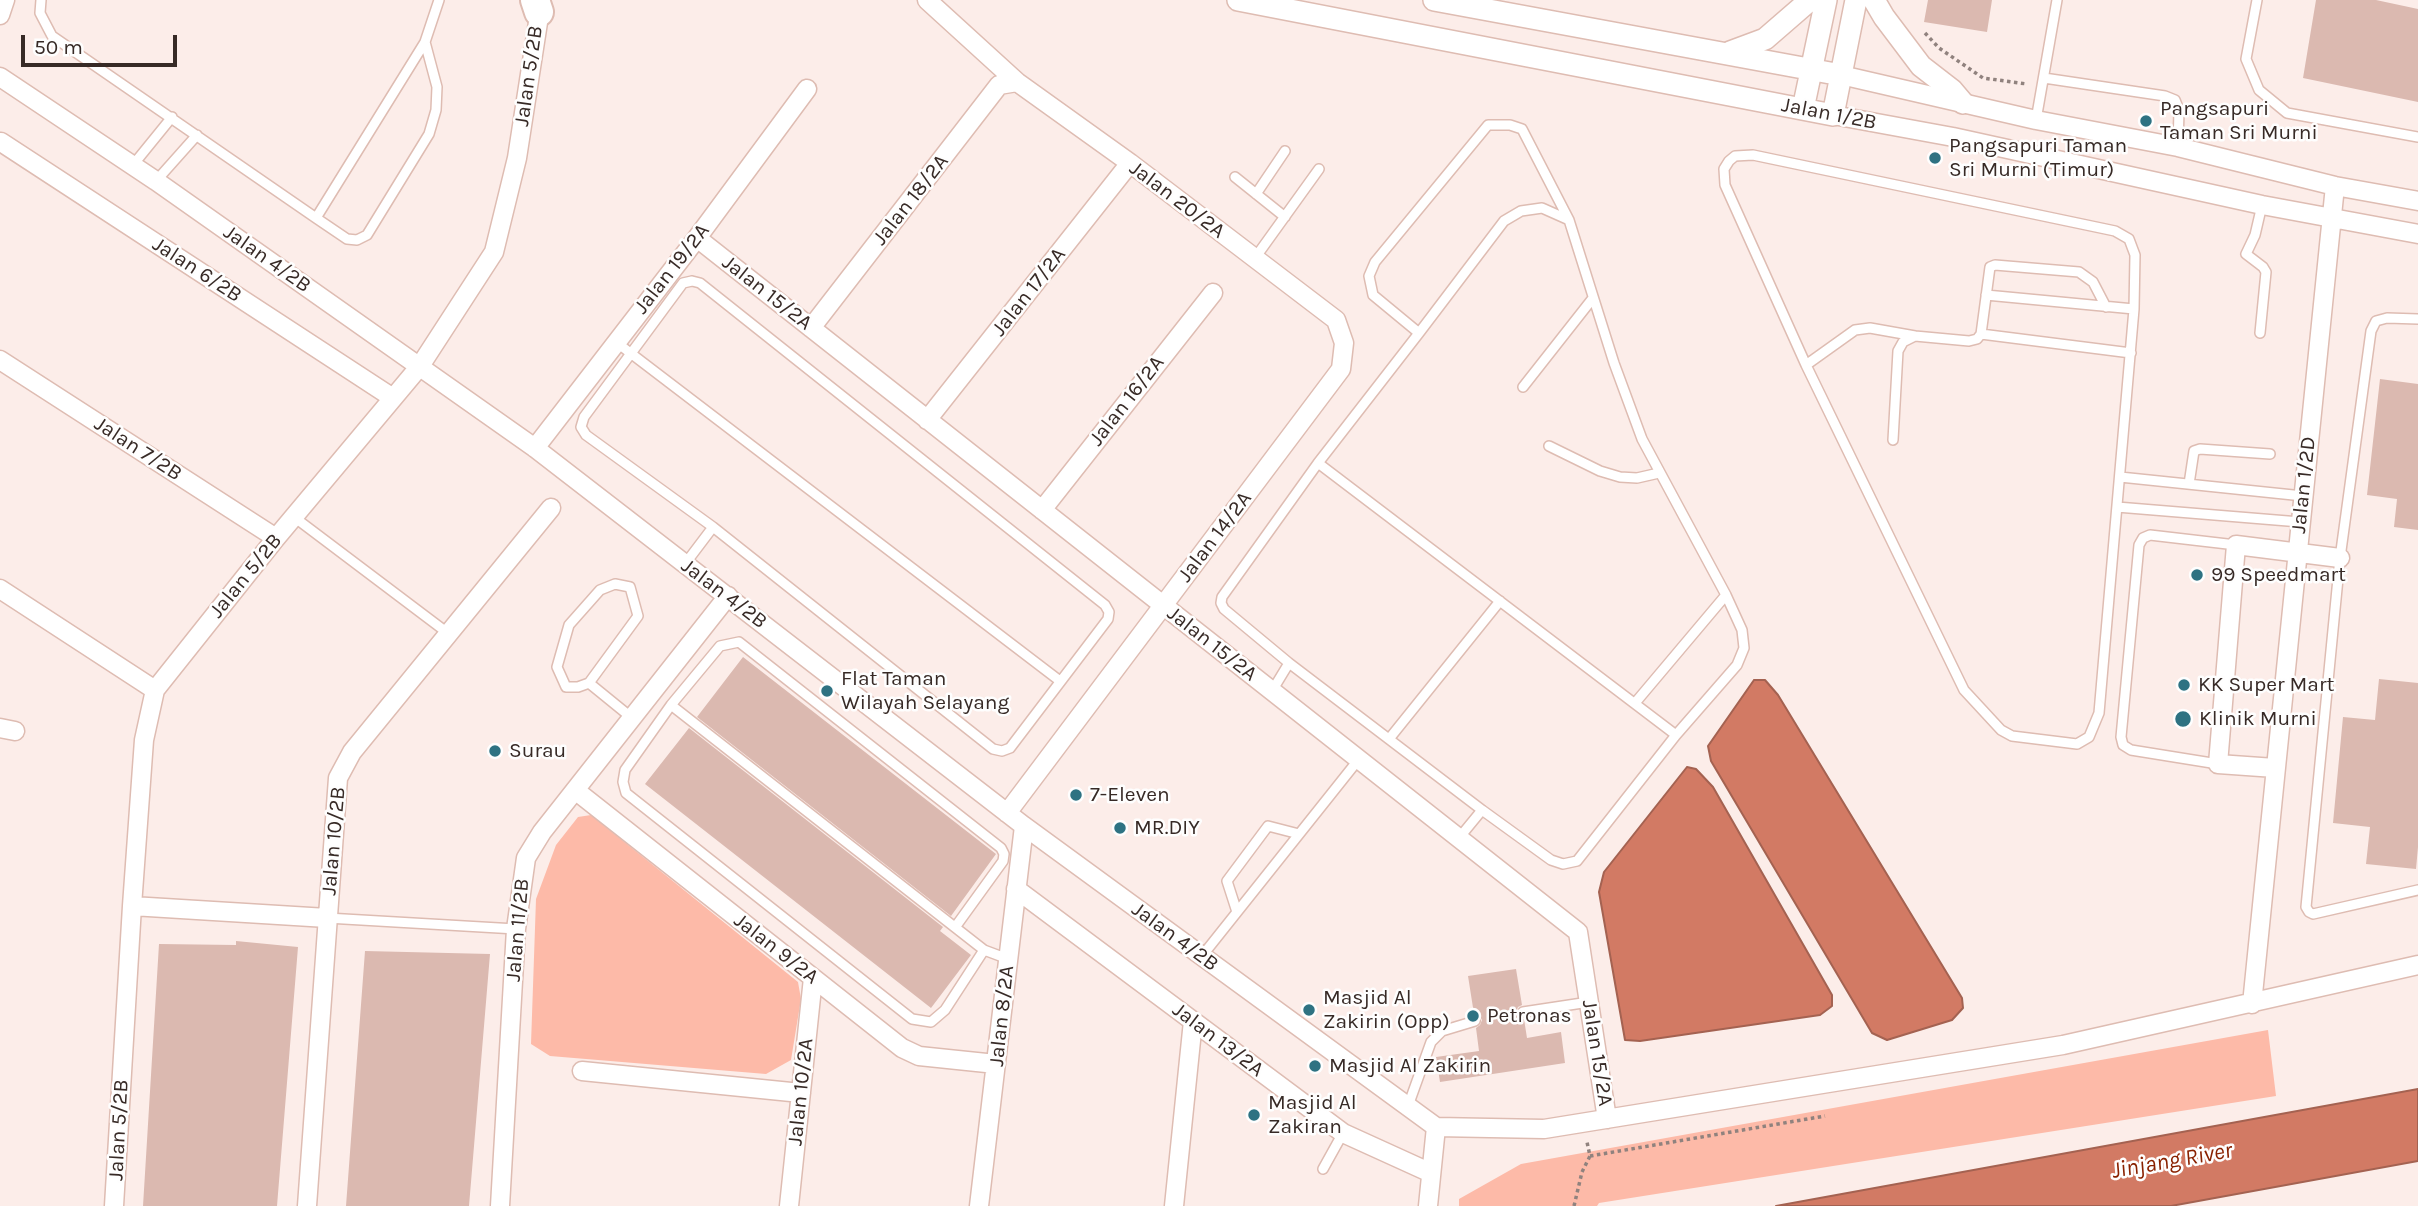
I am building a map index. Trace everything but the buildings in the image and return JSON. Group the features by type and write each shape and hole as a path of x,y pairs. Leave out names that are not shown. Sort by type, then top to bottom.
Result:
{"street":[{"path":"0,15 5,0"},
{"name":"Jalan 20/2A","path":"927,0 1017,82 1130,163 1336,320"},
{"name":"Jalan 1/2B","path":"1238,0 1954,137 2262,205 2418,234"},
{"name":"Jalan 1/2B","path":"1434,0 1812,68 2036,120 2178,147 2335,186 2418,201"},
{"path":"1728,53 1765,39 1810,0"},
{"path":"1804,109 1826,0"},
{"path":"1833,115 1856,0"},
{"path":"1874,0 1884,18 1921,66 1952,90 1963,103"},
{"name":"Jalan 5/2B","path":"114,1206 144,740 155,690 276,538 420,366 494,251 517,158 540,3"},
{"name":"Jalan 4/2B","path":"0,77 133,165 535,448 1024,826 1436,1127"},
{"name":"Jalan 18/2A","path":"811,328 999,85 1017,82"},
{"name":"Jalan 19/2A","path":"535,448 697,239 807,89"},
{"name":"Jalan 6/2B","path":"1,142 393,398"},
{"name":"Jalan 17/2A","path":"928,420 1130,163"},
{"name":"Jalan 1/2D","path":"2252,1004 2335,186"},
{"name":"Jalan 15/2A","path":"697,239 1578,932 1607,1119"},
{"name":"Jalan 16/2A","path":"1042,510 1213,293"},
{"name":"Jalan 14/2A","path":"1007,813 1342,369 1344,343 1336,320"},
{"name":"Jalan 7/2B","path":"0,360 276,538"},
{"name":"Jalan 10/2B","path":"307,1206 338,778 352,752 551,508"},
{"path":"2275,768 2218,764 2236,545 2340,558"},
{"path":"0,589 155,690"},
{"name":"Jalan 11/2B","path":"500,1206 516,929 526,858 542,832 728,596"},
{"name":"Jalan 9/2A","path":"575,790 902,1048 919,1056 996,1064"},
{"name":"Jalan 8/2A","path":"979,1206 1024,826"},
{"name":"Jalan 13/2A","path":"1016,889 1343,1133 1431,1173"},
{"path":"132,906 327,918"},
{"path":"1428,1206 1436,1127 1544,1129 2063,1045 2418,965"},
{"name":"Jalan 10/2A","path":"789,1206 813,978"},
{"path":"1174,1206 1193,1021"},
{"path":"582,1071 801,1093"}],"lane":[{"path":"41,0 40,13 52,36 316,218 348,239 357,240 367,235 429,134 436,110 437,87 425,42"},
{"path":"316,218 425,42 439,0"},
{"path":"2036,120 2057,0"},
{"path":"2257,0 2246,59 2259,90 2287,113 2418,138"},
{"path":"2043,82 2165,96 2175,100 2179,110 2178,147"},
{"path":"133,165 172,117"},
{"path":"1419,333 1374,295 1369,276 1375,262 1488,125 1510,125 1522,129 1569,220 1637,426 1659,473 1726,595 1742,630 1744,648 1737,665 1675,735 1577,862 1563,864 1551,860 1482,810 1289,663 1224,609 1221,603 1222,597 1318,463 1419,333 1504,221 1521,211 1542,208 1569,220"},
{"path":"156,181 197,135"},
{"path":"1256,194 1285,151"},
{"path":"1753,155 2115,231 2129,239 2135,255 2134,309 2099,713 2089,737 2077,744 2012,736 2001,730 1964,690 1806,365 1725,185 1724,169 1735,156 1753,155"},
{"path":"1255,258 1319,169"},
{"path":"1235,177 1285,217"},
{"path":"2260,332 2266,272 2246,254 2255,235 2262,205"},
{"path":"1806,365 1855,331 1870,328 1916,336 1969,341 1978,339 1981,334 1989,271 1990,267 1995,265 2079,272 2093,282 2106,307"},
{"path":"683,283 700,283 1105,605 1109,612 1108,619 1010,748 1002,751 993,749 713,527 586,435 581,427 583,417 631,353 683,283"},
{"path":"1986,295 2134,309"},
{"path":"1523,387 1593,298"},
{"path":"2418,319 2387,318 2376,321 2371,331 2340,558 2306,907 2313,914 2418,890"},
{"path":"1981,334 2130,353"},
{"path":"1893,440 1898,351 1903,342 1916,336"},
{"path":"616,342 1060,681"},
{"path":"1549,446 1600,471 1620,477 1637,478 1659,473"},
{"path":"2189,484 2194,451 2200,449 2270,454"},
{"path":"1318,463 1675,735"},
{"path":"2120,477 2303,496"},
{"path":"2117,507 2300,522"},
{"path":"294,517 449,634"},
{"path":"685,564 713,527"},
{"path":"2218,764 2131,750 2123,744 2120,737 2139,545 2143,538 2150,535 2236,545"},
{"path":"615,584 630,587 638,617 589,683 566,687 558,667 569,625 600,590 615,584"},
{"path":"1635,703 1726,595"},
{"path":"1389,739 1500,601"},
{"path":"956,926 1003,861 1001,848 759,656 739,642 720,646 671,705 625,770 623,782 626,793 912,1019 931,1022 945,1010 984,950"},
{"path":"1272,691 1289,663"},
{"path":"589,683 632,718"},
{"path":"671,705 984,950 1008,958"},
{"path":"1202,956 1359,760"},
{"path":"1459,838 1482,810"},
{"path":"1237,912 1227,881 1268,826 1299,834"},
{"path":"327,918 516,929"},
{"path":"1523,1012 1589,1002"},
{"path":"1408,1106 1431,1042 1442,1031 1475,1021"},
{"path":"1323,1169 1343,1133"}],"path":[{"path":"1922,31 1939,48 1983,78 2043,82"},
{"path":"1574,1206 1582,1172 1590,1156 1825,1116"}],"shaded area":[{"path":"591,815 798,982 801,999 791,1060 766,1074 550,1056 531,1044 536,899 556,845 578,817"},
{"path":"2268,1030 2276,1096 1599,1203 1597,1206 1459,1206 1459,1199 1521,1164"}],"water":[{"path":"1754,680 1765,680 1778,695 1962,998 1963,1008 1952,1020 1887,1040 1872,1033 1711,761 1708,746"},
{"path":"1687,767 1696,769 1713,787 1832,995 1832,1006 1820,1015 1640,1041 1625,1040 1599,892 1604,872"},
{"name":"Jinjang River","path":"2418,1089 2418,1161 2171,1206 1776,1206"}],"place":[{"name":"Pangsapuri Taman Sri Murni","path":"2146,121"},
{"name":"Pangsapuri Taman Sri Murni (Timur)","path":"1935,158"},
{"name":"99 Speedmart","path":"2197,575"},
{"name":"KK Super Mart","path":"2184,685"},
{"name":"Flat Taman Wilayah Selayang","path":"827,691"},
{"name":"Klinik Murni","path":"2183,719"},
{"name":"Surau","path":"495,751"},
{"name":"7-Eleven","path":"1076,795"},
{"name":"MR.DIY","path":"1120,828"},
{"name":"Masjid Al Zakirin (Opp)","path":"1309,1010"},
{"name":"Petronas","path":"1473,1016"},
{"name":"Masjid Al Zakirin","path":"1315,1066"},
{"name":"Masjid Al Zakiran","path":"1254,1115"}]}
